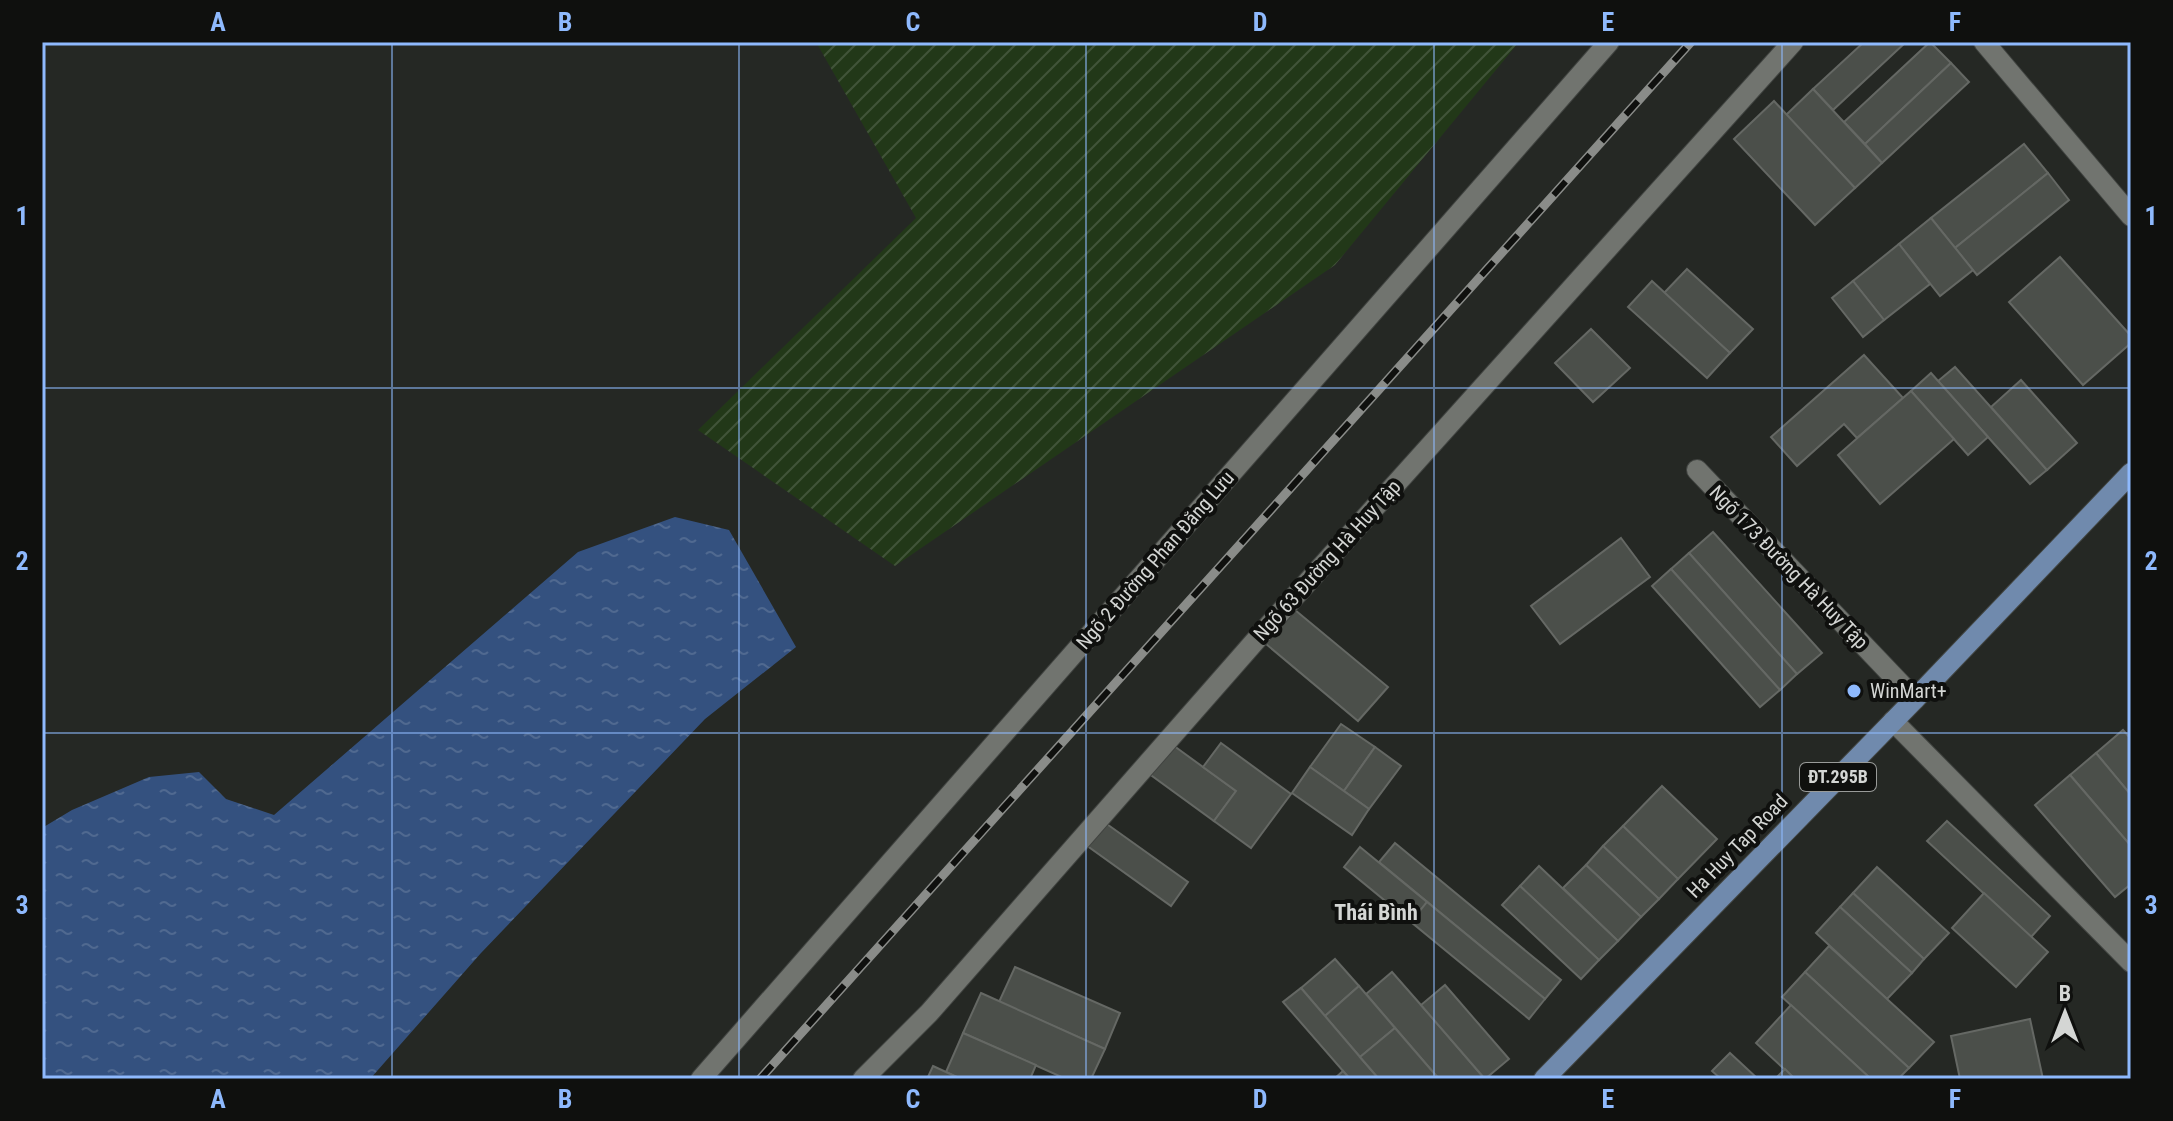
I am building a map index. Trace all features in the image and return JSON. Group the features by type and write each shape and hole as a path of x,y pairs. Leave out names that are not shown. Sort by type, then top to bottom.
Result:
{"main road":[{"name":"Ha Huy Tap Road","path":"1544,1079 2131,473"}],"street":[{"name":"Ngõ 2 Đường Phan Đăng Lưu","path":"701,1079 1609,42"},
{"name":"Ngõ 63 Đường Hà Huy Tập","path":"863,1079 929,1013 1270,624 1793,42"},
{"path":"1984,42 2131,216"},
{"name":"Ngõ 173 Đường Hà Huy Tập","path":"1697,470 1915,699"},
{"path":"1893,721 2131,962"}],"green space":[{"path":"816,42 1519,42 1335,265 895,566 698,430 916,218"}],"water":[{"path":"675,517 729,530 796,647 705,719 481,953 370,1079 42,1079 42,828 72,810 149,777 199,772 226,799 274,815 578,552"}],"building":[{"path":"1864,42 1906,42 1833,110 1813,89"},
{"path":"1930,42 1951,63 1865,144 1844,122"},
{"path":"1951,63 1969,82 1882,163 1865,144"},
{"path":"1813,89 1882,163 1855,188 1786,115"},
{"path":"1774,101 1855,188 1815,225 1734,139"},
{"path":"2024,144 2048,173 1955,248 1931,218"},
{"path":"2048,173 2069,200 1977,275 1955,248"},
{"path":"1931,218 1973,270 1940,296 1899,244"},
{"path":"1899,244 1930,284 1884,320 1853,281"},
{"path":"2060,257 2131,336 2131,343 2083,385 2009,302"},
{"path":"1687,269 1753,329 1730,353 1664,293"},
{"path":"1652,281 1730,353 1707,378 1628,307"},
{"path":"1853,281 1884,320 1863,337 1832,298"},
{"path":"1591,329 1630,368 1593,402 1555,363"},
{"path":"1864,355 1903,398 1857,438 1844,424 1797,466 1771,437"},
{"path":"1955,367 2047,470 2030,484 1938,381"},
{"path":"1931,373 1988,437 1968,455 1911,391"},
{"path":"2021,380 2077,443 2047,470 1991,407"},
{"path":"1911,391 1954,439 1880,504 1838,455"},
{"path":"1713,532 1822,653 1797,674 1689,553"},
{"path":"1621,538 1650,577 1560,644 1531,606"},
{"path":"1689,553 1797,674 1780,690 1671,569"},
{"path":"1671,569 1780,690 1760,707 1652,586"},
{"path":"1295,610 1388,687 1358,721 1266,644"},
{"path":"1341,724 1375,747 1344,791 1310,767"},
{"path":"2123,730 2131,739 2131,795 2096,753"},
{"path":"1170,743 1236,791 1214,821 1148,773"},
{"path":"1221,743 1291,794 1251,848 1214,821 1236,791 1203,767"},
{"path":"1375,747 1401,766 1369,809 1344,791"},
{"path":"2096,753 2131,795 2131,846 2070,775"},
{"path":"1310,767 1369,809 1352,835 1292,793"},
{"path":"2070,775 2131,846 2131,884 2115,897 2035,805"},
{"path":"1662,786 1717,839 1678,879 1623,826"},
{"path":"1947,821 2050,916 2031,937 1927,841"},
{"path":"1104,822 1188,882 1171,906 1086,845"},
{"path":"1623,826 1678,879 1659,899 1603,846"},
{"path":"1395,843 1561,980 1545,999 1379,862"},
{"path":"1603,846 1659,899 1641,917 1586,865"},
{"path":"1360,847 1427,902 1411,922 1344,867"},
{"path":"1586,865 1641,917 1618,941 1563,888"},
{"path":"1539,866 1618,941 1599,960 1520,886"},
{"path":"1877,867 1949,933 1924,959 1853,893"},
{"path":"1520,886 1599,960 1581,979 1502,905"},
{"path":"1853,893 1924,959 1912,973 1840,907"},
{"path":"1984,893 2048,952 2016,987 1952,928"},
{"path":"1427,902 1545,999 1529,1019 1411,922"},
{"path":"1840,907 1912,973 1887,999 1816,933"},
{"path":"1829,946 1934,1042 1909,1068 1805,972"},
{"path":"1335,959 1359,986 1325,1016 1301,988"},
{"path":"1015,967 1120,1013 1105,1049 999,1002"},
{"path":"1392,972 1485,1079 1439,1079 1366,994"},
{"path":"1805,972 1909,1068 1898,1079 1871,1079 1782,997"},
{"path":"1445,985 1509,1059 1485,1079 1421,1005"},
{"path":"1359,986 1395,1028 1360,1057 1325,1016"},
{"path":"1301,988 1379,1079 1350,1079 1283,1002"},
{"path":"981,993 1105,1049 1091,1079 1066,1079 963,1033"},
{"path":"1791,1005 1871,1079 1795,1079 1756,1043"},
{"path":"2030,1019 2043,1079 1960,1079 1951,1036"},
{"path":"1395,1028 1439,1079 1379,1079 1360,1057"},
{"path":"963,1033 1036,1065 1030,1079 961,1079 946,1072"},
{"path":"1730,1053 1758,1079 1721,1079 1712,1071"},
{"path":"933,1066 946,1072 961,1079 927,1079"},
{"path":"1785,1069 1795,1079 1775,1079"},
{"path":"1343,1071 1350,1079 1334,1079"}],"railway":[{"path":"760,1079 1691,42"}],"place":[{"name":"WinMart+","path":"1854,691"}],"district":[{"name":"Thái Bình","path":"1376,912"}]}
